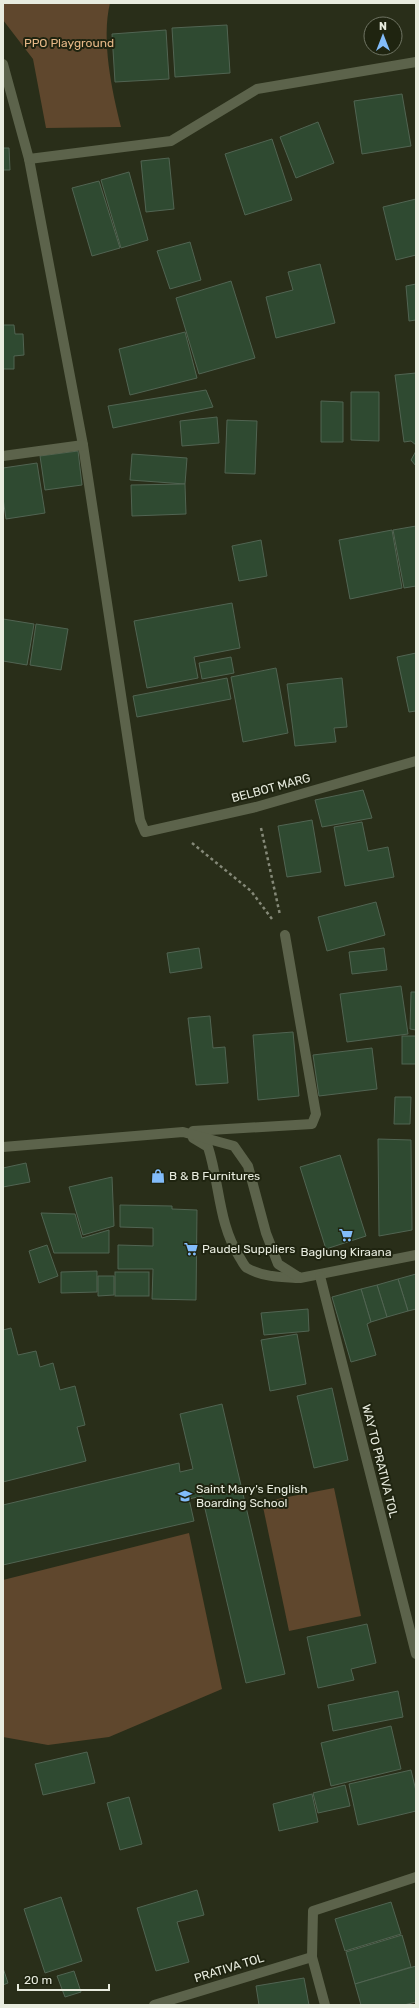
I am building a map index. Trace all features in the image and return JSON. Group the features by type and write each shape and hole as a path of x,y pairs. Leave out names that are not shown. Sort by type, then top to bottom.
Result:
{"street":[{"path":"29,160 171,141 257,89 416,62"},
{"path":"3,64 29,160 83,445 3,456"},
{"name":"BELBOT MARG","path":"83,445 122,709 140,820 145,832 256,807 416,761"},
{"path":"3,1147 183,1132 312,1124 316,1114 285,935"},
{"path":"183,1132 234,1146 248,1166 266,1233 278,1264 300,1278"},
{"path":"183,1132 208,1147 214,1164 224,1225 233,1248 246,1267 265,1276 300,1278 320,1276 416,1255"},
{"name":"WAY TO PRATIVA TOL","path":"320,1276 416,1654"},
{"path":"325,2005 312,1957 313,1911 416,1877"},
{"name":"PRATIVA TOL","path":"154,2005 312,1957"}],"path":[{"path":"256,807 285,935"},
{"path":"171,827 251,891 285,935"}],"green space":[{"name":"PPO Playground","path":"3,3 110,3 107,49 111,82 121,127 46,128 33,59 3,20"},
{"path":"334,1488 361,1616 289,1631 262,1502"},
{"path":"189,1533 222,1689 109,1737 48,1745 3,1737 3,1580"}],"building":[{"path":"227,25 230,73 175,77 172,28"},
{"path":"166,30 169,79 115,82 112,34"},
{"path":"402,94 411,146 362,154 354,101"},
{"path":"318,122 334,163 296,178 280,137"},
{"path":"272,139 292,200 245,215 225,154"},
{"path":"3,148 9,148 10,170 3,170"},
{"path":"169,158 174,209 146,212 141,161"},
{"path":"129,172 148,240 121,248 101,180"},
{"path":"99,181 120,248 92,256 72,188"},
{"path":"416,199 416,255 396,260 383,207"},
{"path":"190,242 201,280 170,289 157,251"},
{"path":"320,264 335,323 276,338 266,297 293,290 288,272"},
{"path":"231,281 255,358 199,374 176,298"},
{"path":"416,284 416,320 409,321 406,286"},
{"path":"3,325 14,325 15,334 23,334 24,355 14,356 14,369 3,369"},
{"path":"185,332 197,378 130,395 119,349"},
{"path":"416,373 416,445 411,441 404,442 395,375"},
{"path":"206,390 213,407 113,428 108,406"},
{"path":"351,392 379,392 379,441 351,440"},
{"path":"321,401 343,402 343,442 321,442"},
{"path":"217,417 219,443 182,446 180,421"},
{"path":"227,420 257,421 255,474 225,473"},
{"path":"78,451 82,485 45,490 40,456"},
{"path":"416,451 416,466 411,460"},
{"path":"132,454 187,458 185,484 130,480"},
{"path":"37,463 45,513 6,519 3,498 3,468"},
{"path":"185,484 186,514 132,516 131,485"},
{"path":"416,526 416,586 404,588 393,530"},
{"path":"392,530 402,588 350,599 339,540"},
{"path":"261,540 267,576 239,581 232,546"},
{"path":"232,603 240,648 194,657 198,678 147,688 134,621"},
{"path":"3,619 34,624 27,665 3,661"},
{"path":"36,624 68,629 61,670 30,665"},
{"path":"416,653 416,711 409,712 397,657"},
{"path":"231,657 234,673 202,679 199,663"},
{"path":"276,668 288,733 243,742 231,677"},
{"path":"227,678 231,699 137,717 133,696"},
{"path":"342,678 347,727 334,728 336,742 295,746 287,684"},
{"path":"363,790 372,818 322,827 315,800"},
{"path":"312,820 321,872 287,877 278,826"},
{"path":"362,822 368,851 388,847 394,877 345,886 334,827"},
{"path":"376,902 385,935 327,951 318,917"},
{"path":"199,948 202,968 170,973 167,953"},
{"path":"384,948 387,970 352,974 349,952"},
{"path":"401,986 408,1034 347,1042 340,994"},
{"path":"411,992 416,992 416,1030 410,1029"},
{"path":"210,1016 213,1048 225,1047 228,1083 196,1085 188,1018"},
{"path":"293,1032 299,1096 258,1100 253,1035"},
{"path":"402,1036 416,1036 416,1064 402,1064"},
{"path":"372,1048 377,1089 319,1096 313,1055"},
{"path":"395,1097 411,1097 410,1124 394,1124"},
{"path":"378,1139 411,1140 412,1230 379,1236"},
{"path":"340,1155 366,1236 326,1249 300,1167"},
{"path":"26,1163 30,1182 3,1187 3,1168"},
{"path":"112,1177 114,1226 83,1235 69,1187"},
{"path":"120,1205 172,1206 172,1209 197,1210 196,1300 152,1299 153,1269 118,1269 118,1245 153,1246 153,1228 120,1227"},
{"path":"41,1213 75,1214 82,1238 109,1230 109,1253 54,1253"},
{"path":"47,1245 58,1276 39,1283 29,1251"},
{"path":"97,1271 97,1292 61,1293 61,1272"},
{"path":"115,1272 149,1272 149,1296 115,1296"},
{"path":"416,1274 416,1309 408,1311 398,1279"},
{"path":"98,1276 114,1276 114,1295 98,1296"},
{"path":"398,1279 408,1311 387,1317 377,1285"},
{"path":"377,1285 387,1317 371,1322 361,1289"},
{"path":"361,1289 371,1322 367,1324 376,1355 351,1362 332,1297"},
{"path":"308,1309 309,1331 264,1335 261,1313"},
{"path":"11,1328 18,1355 36,1351 40,1367 53,1363 60,1390 75,1386 85,1425 77,1427 86,1461 3,1482 3,1330"},
{"path":"297,1334 306,1384 270,1391 261,1340"},
{"path":"332,1388 348,1460 314,1468 297,1396"},
{"path":"222,1404 285,1674 246,1683 202,1496 189,1499 194,1521 3,1565 3,1505 179,1463 180,1472 193,1469 180,1414"},
{"path":"367,1624 376,1663 351,1669 354,1680 318,1688 307,1637"},
{"path":"398,1691 403,1717 333,1731 328,1705"},
{"path":"391,1726 401,1769 331,1786 321,1743"},
{"path":"87,1752 95,1783 43,1795 35,1764"},
{"path":"411,1770 416,1791 416,1811 358,1825 349,1784"},
{"path":"345,1785 350,1806 318,1813 313,1793"},
{"path":"312,1794 318,1822 279,1831 273,1804"},
{"path":"129,1797 142,1844 120,1850 107,1803"},
{"path":"197,1890 204,1915 177,1922 189,1962 156,1971 137,1908"},
{"path":"61,1897 82,1961 45,1973 24,1909"},
{"path":"391,1902 401,1934 345,1951 335,1919"},
{"path":"402,1935 411,1967 355,1984 346,1952"},
{"path":"416,1966 416,2002 404,2005 361,2005 355,1984"},
{"path":"3,1968 8,1983 3,1985"},
{"path":"74,1971 81,1992 65,1997 57,1976"},
{"path":"304,1978 309,2005 259,2005 256,1986"}],"place":[{"name":"B & B Furnitures","path":"158,1176"},
{"name":"Baglung Kiraana","path":"346,1235"},
{"name":"Paudel Suppliers","path":"191,1249"},
{"name":"Saint Mary's English Boarding School","path":"185,1496"}]}
